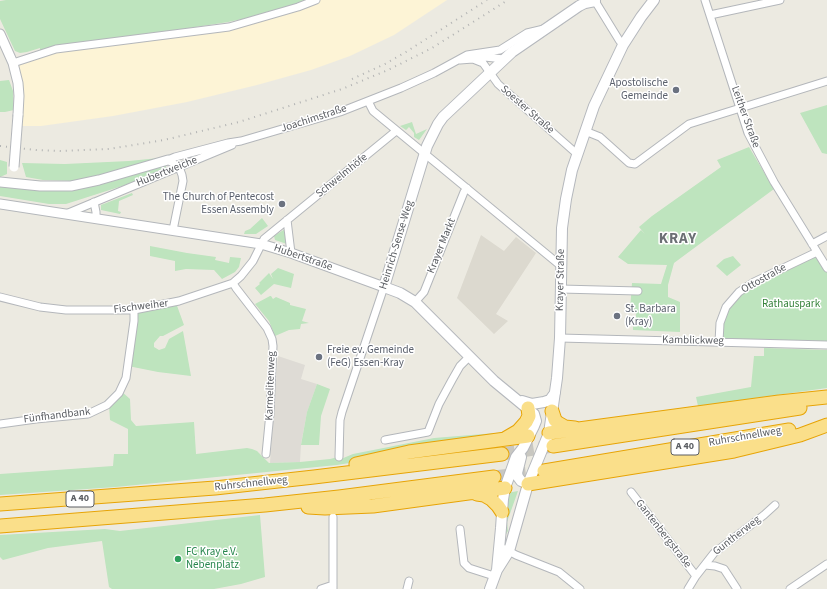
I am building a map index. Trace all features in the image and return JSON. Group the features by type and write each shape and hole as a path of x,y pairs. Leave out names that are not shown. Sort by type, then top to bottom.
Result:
{"highway":[{"path":"549,433 827,397"},
{"name":"Ruhrschnellweg","path":"553,446 827,403"},
{"path":"502,440 522,428 528,418 528,408"},
{"path":"552,411 555,420 562,426 568,428 586,428"},
{"path":"528,484 734,451 800,435 827,424"},
{"name":"Ruhrschnellweg","path":"544,471 827,424"},
{"path":"314,477 342,466 366,463 409,452 502,440 526,442"},
{"name":"Ruhrschnellweg","path":"0,504 207,488 314,477 502,454"},
{"name":"Ruhrschnellweg","path":"0,526 265,505 494,477"},
{"path":"265,505 325,508 373,506 505,488"},
{"path":"471,493 481,494 488,497 502,512"}],"main road":[{"name":"Krayer Straße","path":"490,589 496,573 508,552 528,484 549,433 555,393 560,338 562,228 566,198 577,154 594,106 623,45 654,0"},
{"name":"Heinrich-Sense-Weg","path":"384,287 424,154 428,143 443,117 512,52 582,5 596,1"},
{"name":"Heinrich-Sense-Weg","path":"504,59 514,58 587,9 596,1"},
{"name":"Hubertstraße","path":"384,287 400,293 415,302 494,381 528,408"},
{"path":"516,399 529,403 538,403 550,400 555,393"},
{"path":"528,408 534,413 536,421 526,442 518,475 521,481 528,484"},
{"path":"526,442 549,433"},
{"name":"Krayer Straße","path":"496,573 500,545 502,499 516,457 526,442"},
{"path":"526,442 537,443 538,457"},
{"path":"505,488 528,484"}],"street":[{"path":"12,63 56,49 229,27 298,7 316,0"},
{"name":"Leither Straße","path":"705,0 748,132 763,162 827,268"},
{"path":"710,15 780,0"},
{"path":"596,1 623,45"},
{"name":"Heinrich-Sense-Weg","path":"494,51 500,50 527,33 545,29"},
{"path":"0,34 12,63 18,83 18,115 12,183"},
{"name":"Soester Straße","path":"368,101 401,88 467,55 494,51"},
{"name":"Soester Straße","path":"458,60 472,56 504,59"},
{"name":"Soester Straße","path":"458,60 477,60 486,65 498,84 577,154"},
{"path":"585,131 600,137 629,163 636,164 689,124 827,81"},
{"path":"368,101 373,111 396,131 561,266"},
{"name":"Joachimstraße","path":"0,182 40,186 71,186 99,180 175,157 241,141 315,120 368,101"},
{"name":"Schwelmhöfe","path":"261,244 264,239 396,131"},
{"name":"Hubertweiche","path":"66,214 241,141"},
{"path":"168,160 179,168 183,181 173,230"},
{"name":"Krayer Markt","path":"415,302 424,292 464,192 467,188"},
{"path":"94,202 96,218"},
{"name":"Hubertstraße","path":"0,204 261,244 291,253 384,287"},
{"path":"287,220 291,253"},
{"path":"812,244 827,236"},
{"name":"Fischweiher","path":"0,297 40,307 66,310 134,310 179,302 233,283 241,276 253,261 261,244"},
{"name":"Ottostraße","path":"719,342 720,323 726,307 738,292 754,282 817,252"},
{"name":"Karmelitenweg","path":"233,283 267,328 272,339 270,413 266,454"},
{"name":"Heinrich-Sense-Weg","path":"339,457 340,420 342,412 384,287"},
{"path":"561,289 638,291"},
{"name":"Fünfhandbank","path":"0,424 88,414 101,409 111,402 122,389 126,378 134,321 134,310"},
{"name":"Kamblickweg","path":"560,338 827,345"},
{"path":"385,440 428,432 439,404 452,380 460,366 469,357"},
{"name":"Gantenbergstraße","path":"631,492 696,576"},
{"name":"Guntherweg","path":"688,589 714,553 775,505"},
{"path":"321,589 333,587 333,517"},
{"path":"460,529 464,563 469,568 496,573"},
{"path":"500,545 508,552 559,572 580,589"},
{"path":"790,589 827,564"},
{"path":"704,565 724,569 737,589"},
{"path":"407,589 409,581"}],"shaded area":[{"path":"319,0 447,0 394,35 350,56 311,70 187,102 113,116 41,126 21,126 15,64 59,52 229,28"},
{"path":"481,235 504,251 516,237 536,253 496,314 508,321 494,334 457,298"},
{"path":"278,356 305,365 301,379 317,384 307,412 301,444 300,462 270,463"}],"green space":[{"path":"309,0 228,22 72,43 20,53 15,51 0,19 0,1"},
{"path":"9,80 13,91 14,110 0,112 0,81"},
{"path":"827,105 827,154 822,153 800,113"},
{"path":"412,122 416,134 427,129 419,140 414,137 414,133 409,127 406,130 400,126"},
{"path":"749,147 774,189 674,263 668,285 668,297 680,302 680,332 633,330 633,319 636,317 636,314 634,310 630,310 632,283 661,284 667,265 628,264 618,257 641,230 645,234 639,227 652,216 721,167 717,160"},
{"path":"169,157 132,168 75,181 43,180 26,177 22,163 65,164 129,161"},
{"path":"0,160 7,162 7,174 0,177"},
{"path":"166,165 166,170 144,179 66,204 49,204 0,196 0,185 27,189"},
{"path":"132,193 133,195 119,201 118,211 121,212 120,214 101,210 101,205"},
{"path":"262,218 268,226 256,234 244,234 245,231 250,229"},
{"path":"285,229 287,244 275,240 274,236"},
{"path":"150,246 216,257 215,260 229,263 230,257 241,258 239,267 235,272 222,279 214,270 186,269 175,271 175,261 150,256"},
{"name":"Rathauspark","path":"817,255 827,271 827,341 722,340 722,324 727,308 747,288"},
{"path":"733,256 741,265 727,276 716,266 724,259"},
{"path":"278,268 294,274 291,288 274,284 261,295 255,288 269,273 273,279 271,274"},
{"path":"270,296 273,299 276,297 290,303 290,305 306,309 302,321 309,323 301,324 300,329 289,330 275,336 269,321 255,304"},
{"path":"176,303 184,325 163,336 160,336 154,343 154,347 159,350 165,348 169,339 183,331 191,376 158,372 128,366 135,310"},
{"path":"764,348 827,350 827,388 698,406 696,397 751,387 754,356 764,356"},
{"path":"317,384 330,389 321,416 319,445 301,445 307,412"},
{"path":"121,391 130,399 131,420 136,426 194,422 196,454 247,448 257,451 269,463 300,462 338,457 341,459 353,454 434,438 508,432 337,465 116,487 0,495 0,474 113,466 114,454 128,454 128,429 110,420 109,404"},
{"path":"518,491 507,522 508,531 505,536 507,493"},
{"path":"260,515 265,577 241,584 214,589 112,589 109,587 102,541 48,548 3,560 0,557 0,535 105,529 120,531"}],"tunnel":[{"path":"502,454 553,446"},
{"path":"494,477 544,471"}],"railway":[{"path":"352,79 385,64 406,52 487,0"},
{"path":"0,146 61,151 109,149 164,140 239,122 342,89 388,70 432,48 508,0"}],"place":[{"name":"Apostolische Gemeinde","path":"676,90"},
{"name":"The Church of Pentecost Essen Assembly","path":"282,204"},
{"name":"St. Barbara (Kray)","path":"617,316"},
{"name":"Freie ev. Gemeinde (FeG) Essen-Kray","path":"319,357"},
{"name":"FC Kray e.V. Nebenplatz","path":"178,559"}],"district":[{"name":"KRAY","path":"678,240"}]}
